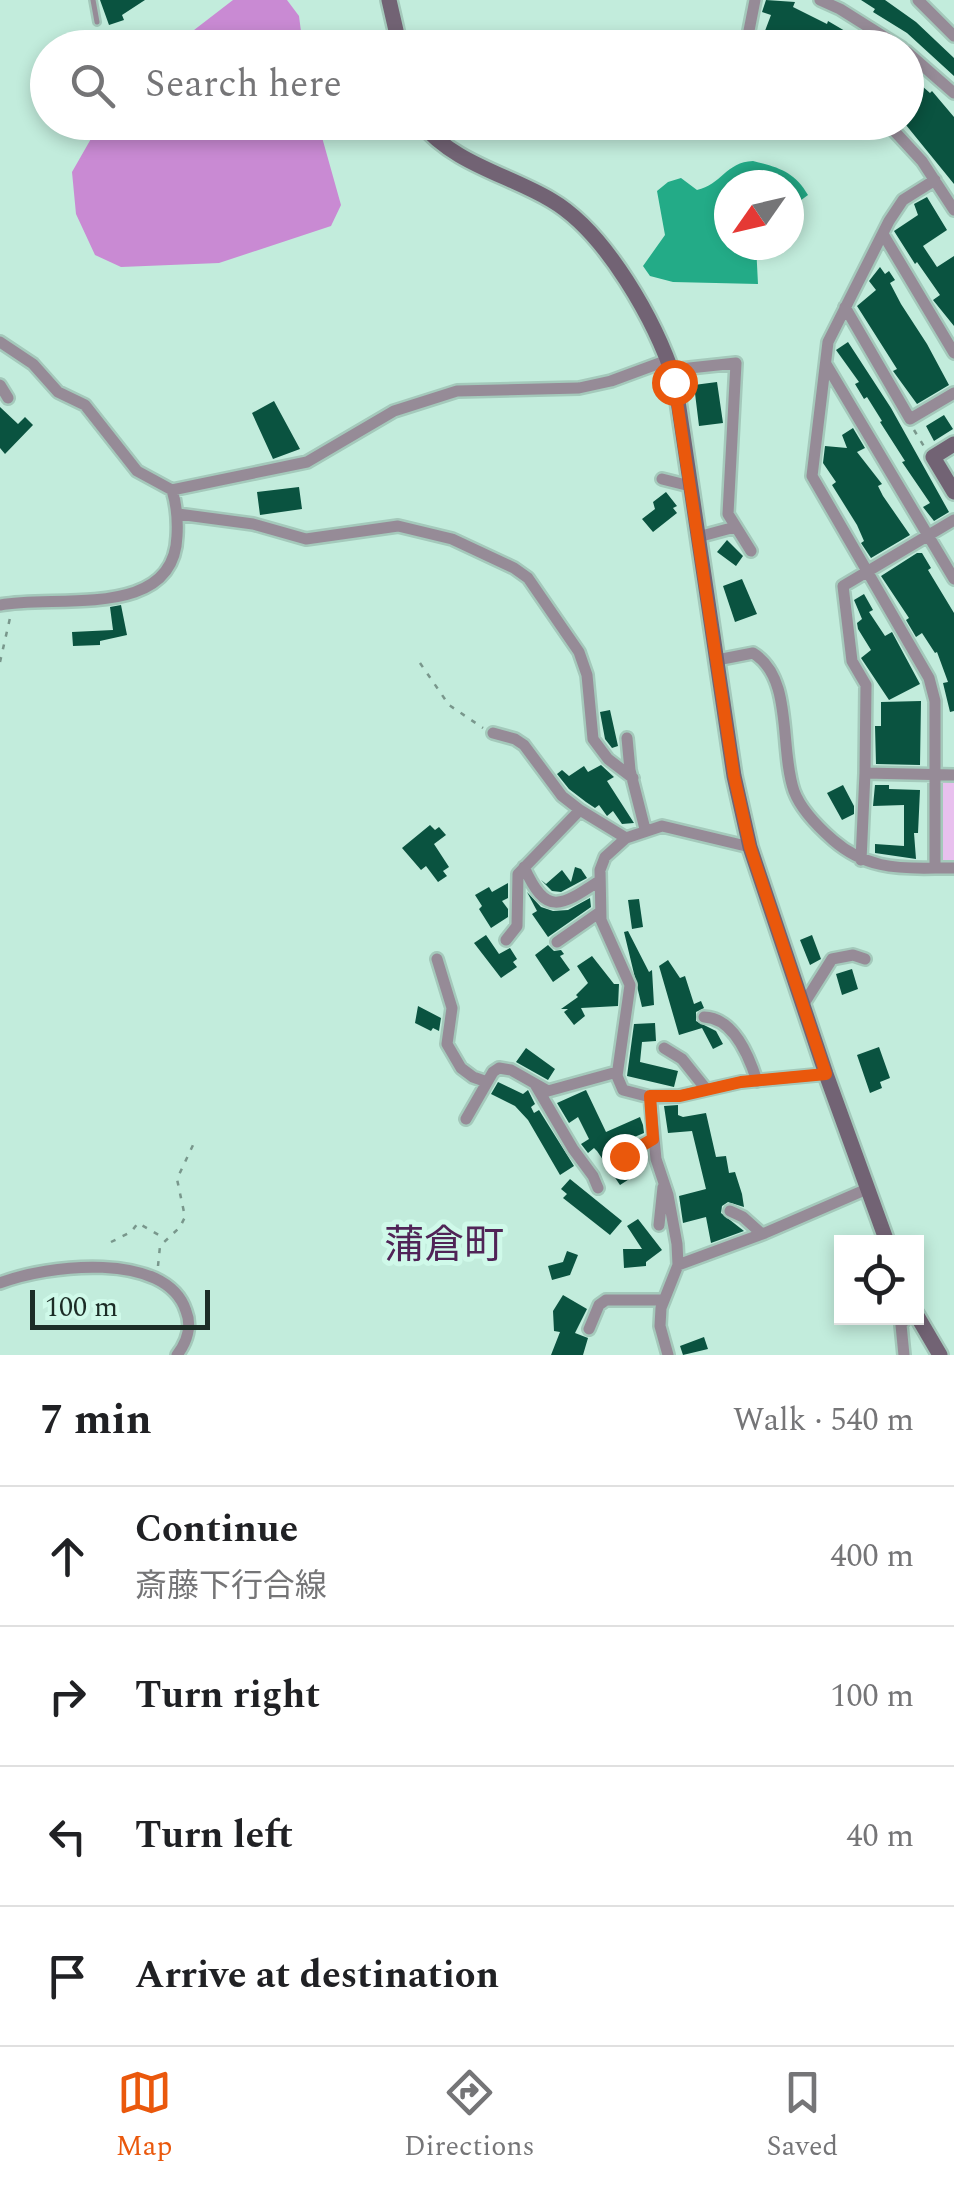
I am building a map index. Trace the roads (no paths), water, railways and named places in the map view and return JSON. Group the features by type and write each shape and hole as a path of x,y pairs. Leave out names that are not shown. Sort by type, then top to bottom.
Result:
{"main road":[{"path":"389,0 396,30"},
{"path":"441,140 462,158 551,200 577,218 621,275 654,329 669,365 734,776 750,847 884,1235"},
{"path":"954,444 933,456 954,492"},
{"path":"922,1325 940,1355"}],"street":[{"path":"749,30 755,0"},
{"path":"820,0 843,4 878,30"},
{"path":"918,0 954,36"},
{"path":"924,67 954,93"},
{"path":"904,140 954,210"},
{"path":"935,180 903,200 828,342 812,476 929,678 935,702 935,868"},
{"path":"884,234 954,353"},
{"path":"845,307 910,419 954,392"},
{"path":"0,342 33,364 58,392 98,418 137,471 172,490 307,462 394,411 457,391 580,388 669,365 736,364 728,514 751,551"},
{"path":"826,364 954,579"},
{"path":"0,384 8,398"},
{"path":"662,479 690,486"},
{"path":"7,603 97,600 138,591 164,577 176,552 178,514 172,490"},
{"path":"178,514 254,524 306,539 398,526 452,539 514,568 528,578 579,652 587,674 593,739 608,759 633,778"},
{"path":"862,860 866,685 852,661 843,586 954,520"},
{"path":"698,537 735,527"},
{"path":"717,660 753,653 771,667 779,686 788,761 800,804 826,834 862,860 894,868 954,868"},
{"path":"493,733 524,745 562,796 626,838"},
{"path":"628,738 645,829"},
{"path":"865,773 954,775"},
{"path":"506,940 517,926 518,874 580,810"},
{"path":"750,847 662,826 626,838 606,857 599,881 600,912 630,985 617,1072 624,1090 650,1096 680,1096 757,1081 826,1074"},
{"path":"524,866 533,886 553,904 570,900 599,881"},
{"path":"557,942 600,912"},
{"path":"803,1005 832,959 853,955 865,960"},
{"path":"437,960 452,1008 447,1044 472,1078 487,1082"},
{"path":"704,1017 714,1017 734,1036 749,1057 757,1081"},
{"path":"664,1048 682,1059 706,1089"},
{"path":"466,1119 493,1072 503,1068 536,1086 556,1090 617,1072"},
{"path":"536,1086 598,1188"},
{"path":"650,1096 653,1139 678,1244 678,1265 662,1300 660,1326 668,1355"},
{"path":"624,1156 653,1139"},
{"path":"659,1225 664,1183"},
{"path":"678,1265 867,1189"},
{"path":"730,1211 762,1234"},
{"path":"0,1283 45,1269 75,1268 144,1273 158,1278 178,1293 187,1312 187,1336 177,1355"},
{"path":"589,1329 599,1305 606,1300 662,1300"},
{"path":"901,1325 904,1355"}],"lane":[{"path":"93,0 98,22"}],"district":[{"name":"蒲倉町","path":"444,1246"}]}
